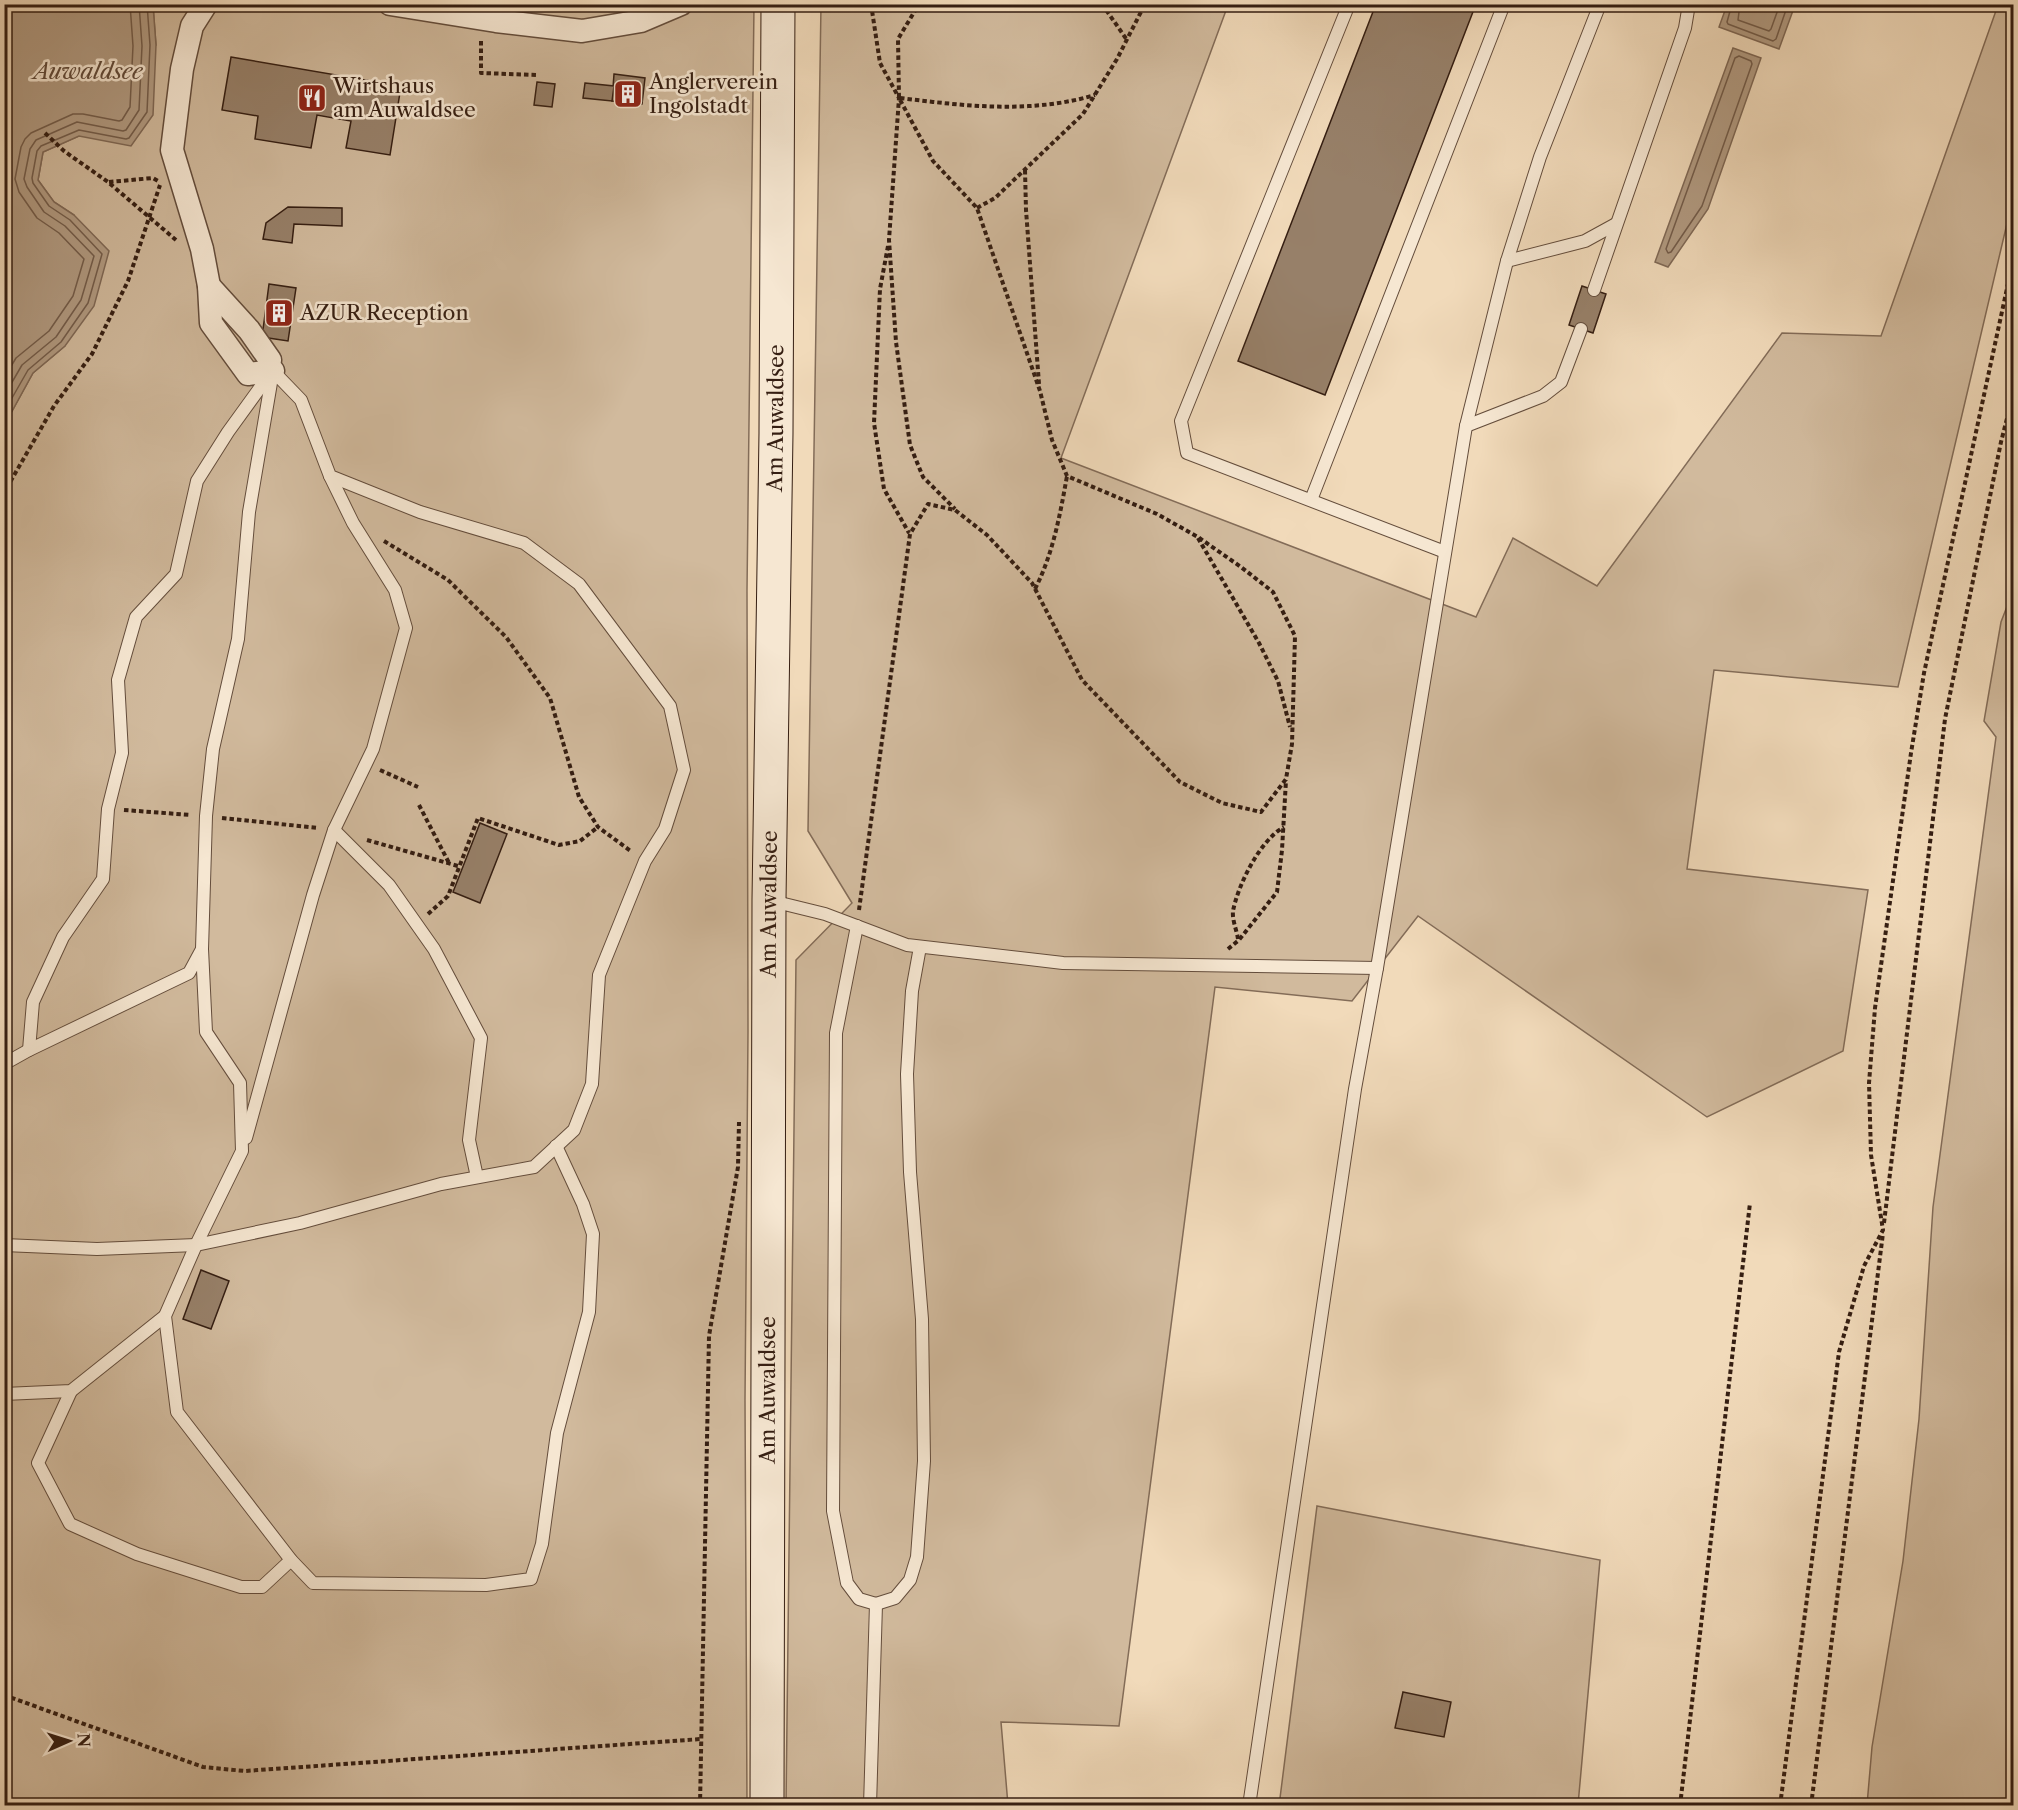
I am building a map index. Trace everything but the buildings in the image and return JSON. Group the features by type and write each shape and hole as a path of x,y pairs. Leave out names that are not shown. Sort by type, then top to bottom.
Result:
{"street":[{"path":"206,4 192,26 182,69 172,150 202,249 209,286 210,323 248,374 271,365"},
{"path":"390,4 482,19 582,31 641,21 681,4"},
{"name":"Am Auwaldsee","path":"767,1806 769,900 776,433 778,4"}],"lane":[{"path":"1349,4 1181,421 1187,453 1445,552"},
{"path":"1311,500 1504,4"},
{"path":"1249,1806 1355,1089 1466,426 1507,261 1540,157 1600,4"},
{"path":"1594,290 1685,28 1689,4"},
{"path":"1507,261 1585,241 1616,225"},
{"path":"1466,426 1543,396 1561,382 1581,329"},
{"path":"271,365 301,400 330,476 353,523 395,590 405,627 373,748 334,830 313,895 243,1151 196,1245 165,1316 71,1391 38,1463 70,1524 137,1554 241,1587 262,1587 291,1560"},
{"path":"29,1050 33,1002 63,937 103,879 108,809 122,753 118,680 136,617 176,574 197,481 271,365"},
{"path":"243,1151 240,1083 206,1032 202,949 206,816 213,749 238,639 249,512 271,365"},
{"path":"4,1245 98,1249 196,1245 300,1223 441,1184 534,1167 574,1130 592,1084 599,975 645,861 665,829 684,770 670,706 579,584 525,543 420,512 330,476"},
{"path":"334,830 389,885 434,949 481,1038 469,1140 477,1178"},
{"path":"769,900 825,914 907,945 1063,963 1377,968"},
{"path":"857,926 836,1032 833,1511 847,1583 860,1599 876,1604 895,1598 910,1580 917,1557 924,1461 922,1318 910,1172 907,1074 912,992 920,946"},
{"path":"4,1064 189,973 202,949"},
{"path":"165,1316 177,1412 291,1560 313,1583 486,1585 531,1579 542,1544 557,1433 589,1312 593,1234 583,1204 556,1146"},
{"path":"4,1394 71,1391"},
{"path":"870,1806 876,1604"}],"path":[{"path":"871,4 880,63 933,161 977,208 1040,391 1052,440 1067,476 1058,528 1042,576 1035,589"},
{"path":"910,534 884,489 874,423 880,289 889,240 899,98 898,39 919,4"},
{"path":"1102,4 1127,39"},
{"path":"977,208 995,198 1083,114 1145,4"},
{"path":"482,19 481,73 538,75"},
{"path":"899,98 951,105 1024,107 1076,101 1095,95"},
{"path":"45,133 64,151 108,182 190,252 202,249"},
{"path":"4,495 54,406 92,354 128,281 172,150"},
{"path":"1025,170 1040,391"},
{"path":"108,182 153,178 187,202"},
{"path":"889,240 896,342 909,444 923,477 955,510 987,535 1032,583 1082,681 1180,782 1222,803 1261,812 1286,779"},
{"path":"1780,1806 1839,1352 1864,1266 1883,1230 1871,1155 1869,1083 1875,1008 1924,673 2013,256"},
{"path":"1811,1806 1945,719 2013,391"},
{"path":"1067,476 1157,514 1198,537 1241,567 1273,592 1295,636 1292,744 1286,779 1284,827 1277,892 1239,940 1207,965"},
{"path":"857,926 910,534 928,504 955,510"},
{"path":"353,523 448,580 506,637 550,698 579,797 597,827 645,861"},
{"path":"1198,537 1259,643 1278,681 1289,720 1292,744"},
{"path":"366,763 418,787"},
{"path":"419,805 449,863"},
{"path":"108,809 206,816 334,830 458,866"},
{"path":"415,922 434,910 448,896 478,818 559,845 580,841 597,827"},
{"path":"1239,940 1233,914 1242,880 1265,844 1275,832 1284,827"},
{"path":"700,1806 709,1336 738,1167 739,1119"},
{"path":"1680,1806 1750,1203"},
{"path":"4,1695 203,1767 245,1771 701,1739"}],"shaded area":[{"path":"153,5 754,5 747,590 748,1031 745,1400 747,1805 5,1805 5,424 33,373 65,346 74,215 54,202 38,180 43,152 79,136 156,45"},
{"path":"821,5 1228,5 1061,458 1476,617 1513,538 1597,586 1782,333 1881,336 1998,5 2013,5 2013,198 1898,687 1714,670 1687,869 1868,890 1843,1051 1707,1117 1418,916 1352,1001 1215,987 1119,1726 1001,1722 1008,1805 786,1806 796,960 852,903 808,831"},
{"path":"2013,591 2013,1805 1867,1805 1872,1747 1903,1561 1919,1419 1933,1207 1996,737 1984,721 2001,622"},
{"path":"1317,1506 1600,1560 1578,1805 1279,1806"}],"water":[{"name":"Auwaldsee","path":"5,4 153,5 156,45 153,115 131,146 79,136 43,152 38,180 54,202 74,215 109,251 94,306 65,346 33,373 5,424"},
{"path":"1727,5 1795,5 1779,49 1719,27"},
{"path":"1733,48 1761,58 1708,209 1668,267 1655,262"}],"place":[{"name":"Anglerverein Ingolstadt","path":"628,94"},
{"name":"Wirtshaus am Auwaldsee","path":"312,98"},
{"name":"AZUR Reception","path":"279,313"}]}
